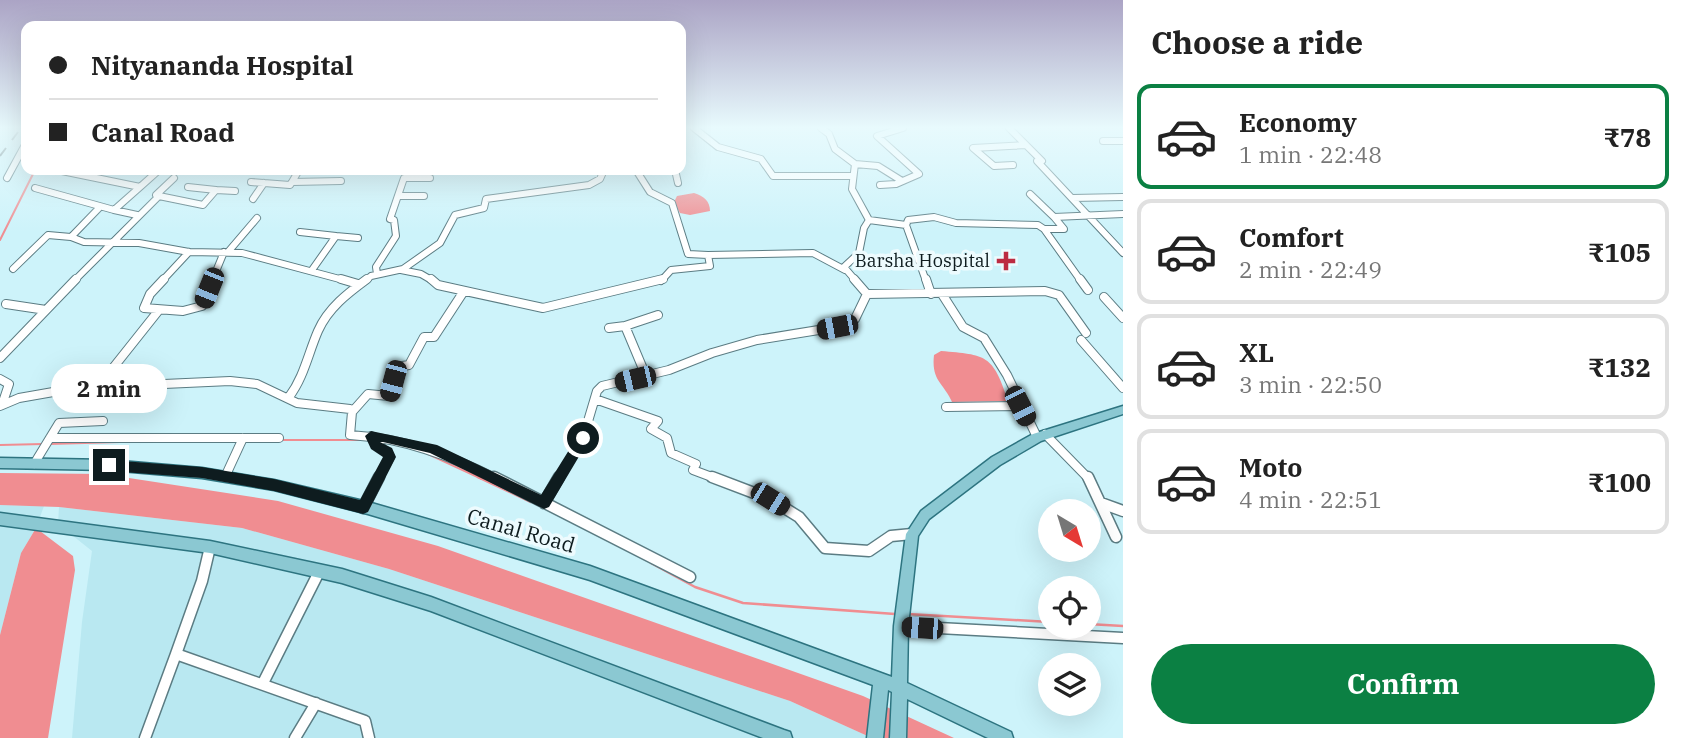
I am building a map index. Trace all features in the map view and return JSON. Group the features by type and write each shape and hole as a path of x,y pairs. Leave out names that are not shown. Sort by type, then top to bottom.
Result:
{"main road":[{"path":"898,738 902,619 912,534 925,515 996,461 1041,435 1123,410"},
{"name":"Canal Road","path":"0,463 109,465 225,477 274,485 363,508 590,573 881,681 1005,738"},
{"path":"0,519 210,547 320,570 431,604 784,738"},
{"path":"874,738 881,681"}],"street":[{"path":"7,177 15,162"},
{"path":"764,162 774,176 852,176"},
{"path":"880,185 915,177 918,171 906,162"},
{"path":"990,162 994,166 1013,164"},
{"path":"1038,162 1123,253"},
{"path":"869,220 852,192 855,164 878,166 902,181"},
{"path":"77,175 203,205 216,190"},
{"path":"114,210 154,175"},
{"path":"251,182 290,185 296,175"},
{"path":"401,270 440,243 456,215 484,208 486,199 589,185 602,175"},
{"path":"638,175 645,188 656,199 673,203 688,254 813,253 845,270 867,294 1039,290 1055,293 1083,337 1123,388"},
{"path":"676,175 678,183"},
{"path":"0,358 174,178"},
{"path":"377,274 376,267 396,236 394,220 390,219 404,178 430,178"},
{"path":"292,182 341,181"},
{"path":"253,199 264,183"},
{"path":"188,187 235,191"},
{"path":"35,188 137,215"},
{"path":"1030,194 1064,229 1044,229"},
{"path":"398,196 424,196"},
{"path":"1072,198 1123,197"},
{"path":"150,203 161,206"},
{"path":"71,237 100,207"},
{"path":"1054,217 1123,214"},
{"path":"930,294 906,225 908,220 934,217 956,223 1038,225 1044,229 1088,290"},
{"path":"189,252 144,303 144,308 195,310 202,306 226,252 257,218"},
{"path":"869,220 906,225"},
{"path":"845,270 845,265 859,253 864,228 869,220"},
{"path":"300,232 358,238"},
{"path":"13,269 48,235 71,237 83,242 139,243 189,252 226,252 312,270 359,284"},
{"path":"312,270 336,236"},
{"path":"289,397 299,384 319,328 338,301 377,274 401,270 434,279 438,285 550,308 661,281 671,270 710,266 708,255"},
{"path":"464,291 434,337 424,337 409,365 397,367 389,396 368,394 352,412 350,435 401,439 432,449 690,577"},
{"path":"544,503 583,438 595,399 602,386 646,376 732,347 847,324 859,314 867,294"},
{"path":"942,294 961,327 970,334 984,338 1007,375 1020,406 1041,435 1087,474 1099,499"},
{"path":"1104,297 1123,318"},
{"path":"6,304 46,310"},
{"path":"97,388 159,310"},
{"path":"609,328 625,326 658,315"},
{"path":"625,326 646,376"},
{"path":"0,379 9,384 1,405"},
{"path":"1,405 42,393 246,382 289,397 297,403 350,409 352,412"},
{"path":"595,399 658,421 651,429 667,438 670,453 696,464 693,470 770,499 799,517 825,548 869,551 891,536 912,534"},
{"path":"946,407 1020,406"},
{"path":"34,464 59,423 103,421"},
{"path":"363,508 390,457 388,452 378,447 371,436"},
{"path":"225,477 243,438"},
{"path":"49,440 279,438"},
{"path":"1101,503 1123,511"},
{"path":"1101,503 1116,537"},
{"path":"145,738 202,581 210,547"},
{"path":"263,683 320,570"},
{"path":"902,619 1123,638"},
{"path":"176,654 365,721 369,738"},
{"path":"295,738 316,703"}],"shaded area":[{"path":"694,193 706,199 710,211 690,215 680,213 674,202 677,196"},
{"path":"941,351 978,356 986,360 998,374 1008,401 952,402 934,371 934,355"},
{"path":"0,473 103,474 278,501 438,546 863,696 954,738 872,738 790,701 389,569 242,528 59,507 0,505"},
{"path":"0,505 44,506 36,528 21,553 0,635"},
{"path":"59,507 242,528 389,569 790,701 872,738 72,738 82,622 92,551 58,524"},
{"path":"36,528 73,556 75,570 48,738 0,738 0,635 21,553"}],"waterway":[{"path":"0,240 32,175"},
{"path":"280,440 362,440"},
{"path":"49,444 120,442"},
{"path":"0,445 43,444"},
{"path":"428,454 482,479"},
{"path":"478,477 531,502"},
{"path":"651,563 695,587 743,603 895,614"},
{"path":"908,614 1038,621"},
{"path":"1101,625 1123,626"}],"place":[{"name":"Barsha Hospital","path":"1006,261"}],"route":[{"path":"109,465 202,473 274,485 363,508 390,457 388,452 373,442 371,436 383,437 401,439 432,449 544,503 583,438"}]}
